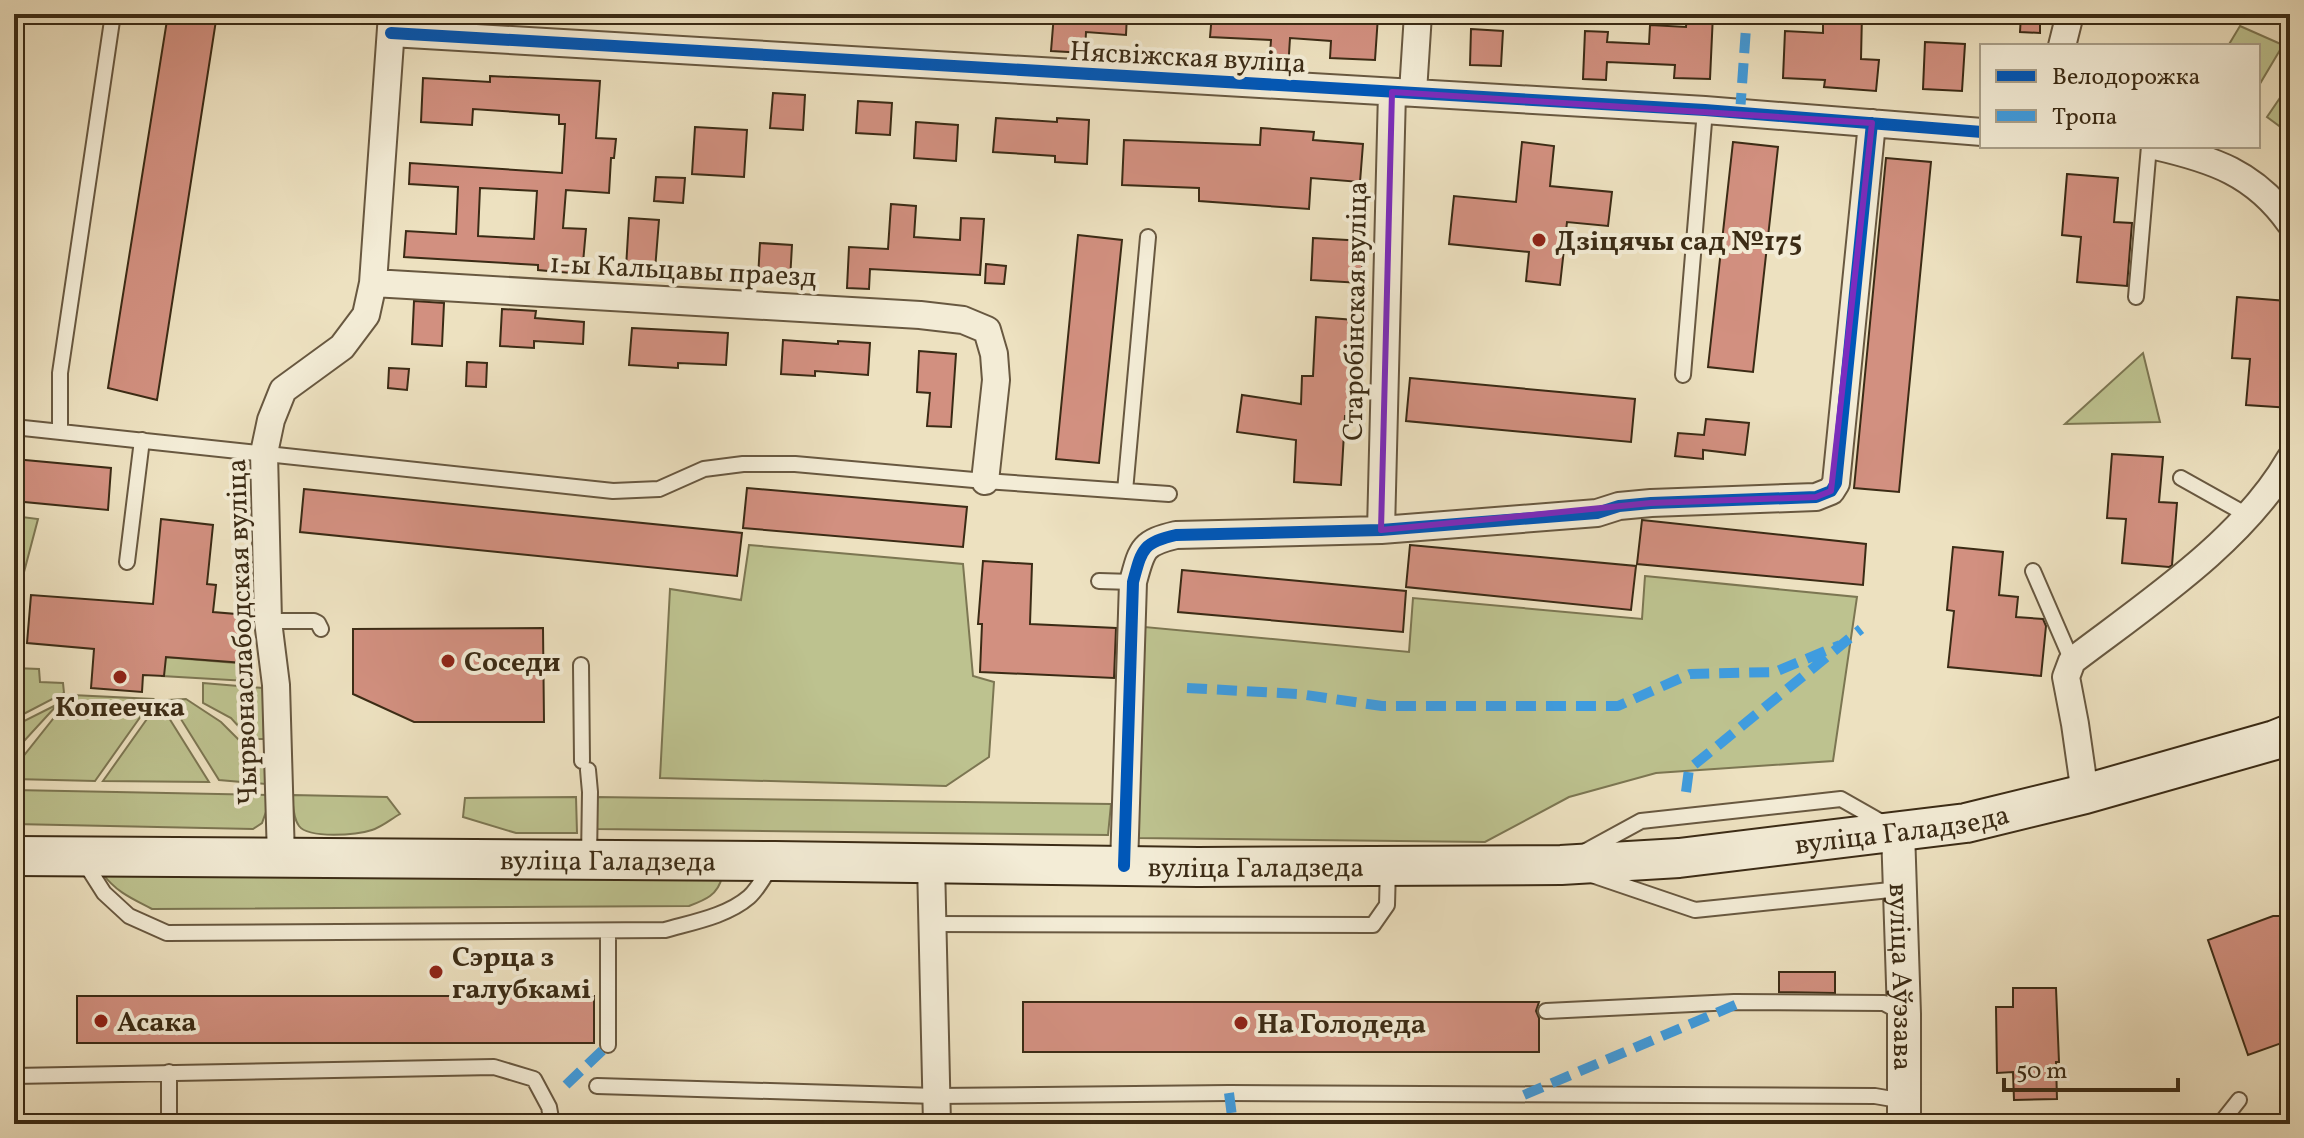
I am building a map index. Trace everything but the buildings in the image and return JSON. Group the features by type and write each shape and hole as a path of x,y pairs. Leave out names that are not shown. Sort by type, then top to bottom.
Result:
{"main road":[{"name":"вуліца Галадзеда","path":"14,856 1124,866 1561,865 1679,858 1966,823 2085,794 2290,734"}],"street":[{"name":"Старобінская вуліца","path":"1381,530 1402,92 1418,14"},
{"path":"2062,44 2070,14"},
{"name":"Нясвіжская вуліца","path":"392,24 1705,110 1980,132"},
{"name":"Чырвонаслабодская вуліца","path":"281,858 276,685 268,621 264,453 271,420 283,390 342,347 366,315 373,283 392,24"},
{"path":"1124,866 1133,582 1141,556 1152,541 1176,535 1381,530 1597,513 1619,506 1651,503 1816,497 1831,491 1836,483 1872,123"},
{"path":"2161,148 2201,157 2241,175 2277,204 2290,223"},
{"name":"1-ы Кальцавы праезд","path":"373,283 963,320 987,330 994,354 996,380 985,481"},
{"path":"2085,794 2066,677 2072,661 2206,557 2249,516 2290,459"},
{"name":"вуліца Аўэзава","path":"1898,831 1904,1112"},
{"path":"931,863 937,1124"}],"lane":[{"path":"60,432 60,373 113,14"},
{"path":"1683,375 1705,110"},
{"path":"2136,297 2152,148"},
{"path":"1125,491 1148,237"},
{"path":"14,427 613,491 659,489 704,469 743,464 795,464 1169,494"},
{"path":"127,562 142,440"},
{"path":"2181,478 2249,516"},
{"path":"2033,571 2072,661"},
{"path":"1099,581 1133,582"},
{"path":"268,621 314,621 321,629"},
{"path":"581,665 585,766 590,792 589,860"},
{"path":"80,857 104,893 129,916 167,933 665,930 729,910 751,896 775,861"},
{"path":"1561,865 1695,910 1901,889"},
{"path":"932,924 1373,925 1387,905 1388,867"},
{"path":"608,931 608,1045"},
{"path":"1546,1011 1734,1002 1884,1003 1904,1014"},
{"path":"14,1076 494,1067 534,1079 549,1107 552,1124"},
{"path":"169,1072 169,1124"},
{"path":"597,1086 936,1096 1229,1093 1875,1096 1904,1112"},
{"path":"2220,1124 2239,1100"}],"highlighted area":[{"path":"1392,92 1872,123 1831,491 1816,497 1651,503 1381,530"}],"green space":[{"path":"2240,26 2283,45 2260,84 2260,44 2229,44"},
{"path":"2290,83 2290,134 2267,117"},
{"path":"2143,353 2160,422 2065,424"},
{"path":"14,516 38,519 14,610"},
{"path":"749,545 963,564 973,676 994,682 989,757 946,786 660,778 670,589 741,600"},
{"path":"1645,576 1857,597 1833,761 1656,773 1569,797 1485,842 1137,838 1145,627 1409,652 1413,598 1642,619"},
{"path":"164,657 248,664 247,681 162,676"},
{"path":"14,668 39,669 40,682 63,683 64,693 14,719"},
{"path":"203,683 263,688 264,739 250,739 231,718 203,703"},
{"path":"72,695 153,699 95,781 14,779 14,768"},
{"path":"186,699 221,722 266,767 266,784 219,780 169,700"},
{"path":"159,702 209,782 103,781"},
{"path":"58,704 14,752 14,726"},
{"path":"14,790 272,795 262,823 253,829 14,824"},
{"path":"292,795 387,797 400,814 365,832 334,835 313,833 297,823"},
{"path":"576,797 577,833 516,833 463,817 465,798"},
{"path":"595,797 1111,804 1108,835 597,829"},
{"path":"103,874 722,877 714,893 689,906 152,909 119,890"}],"marked path":[{"path":"1740,113 1747,14"},
{"path":"1686,792 1689,769 1861,629"},
{"path":"1187,688 1299,694 1382,706 1618,706 1690,674 1775,672 1840,645"},
{"path":"1524,1095 1742,1002"},
{"path":"566,1085 608,1045"},
{"path":"1229,1093 1233,1124"}],"cycle path":[{"path":"391,33 1705,110 1980,132"},
{"path":"1124,866 1133,582 1145,549 1156,541 1176,535 1381,530 1597,513 1619,506 1651,503 1816,497 1831,491 1836,483 1872,123"}],"place":[{"name":"Дзіцячы сад №175","path":"1539,240"},
{"name":"Соседи","path":"448,661"},
{"name":"Копеечка","path":"120,677"},
{"name":"Сэрца з галубкамі","path":"436,972"},
{"name":"Асака","path":"101,1021"},
{"name":"На Голодеда","path":"1241,1023"}]}
